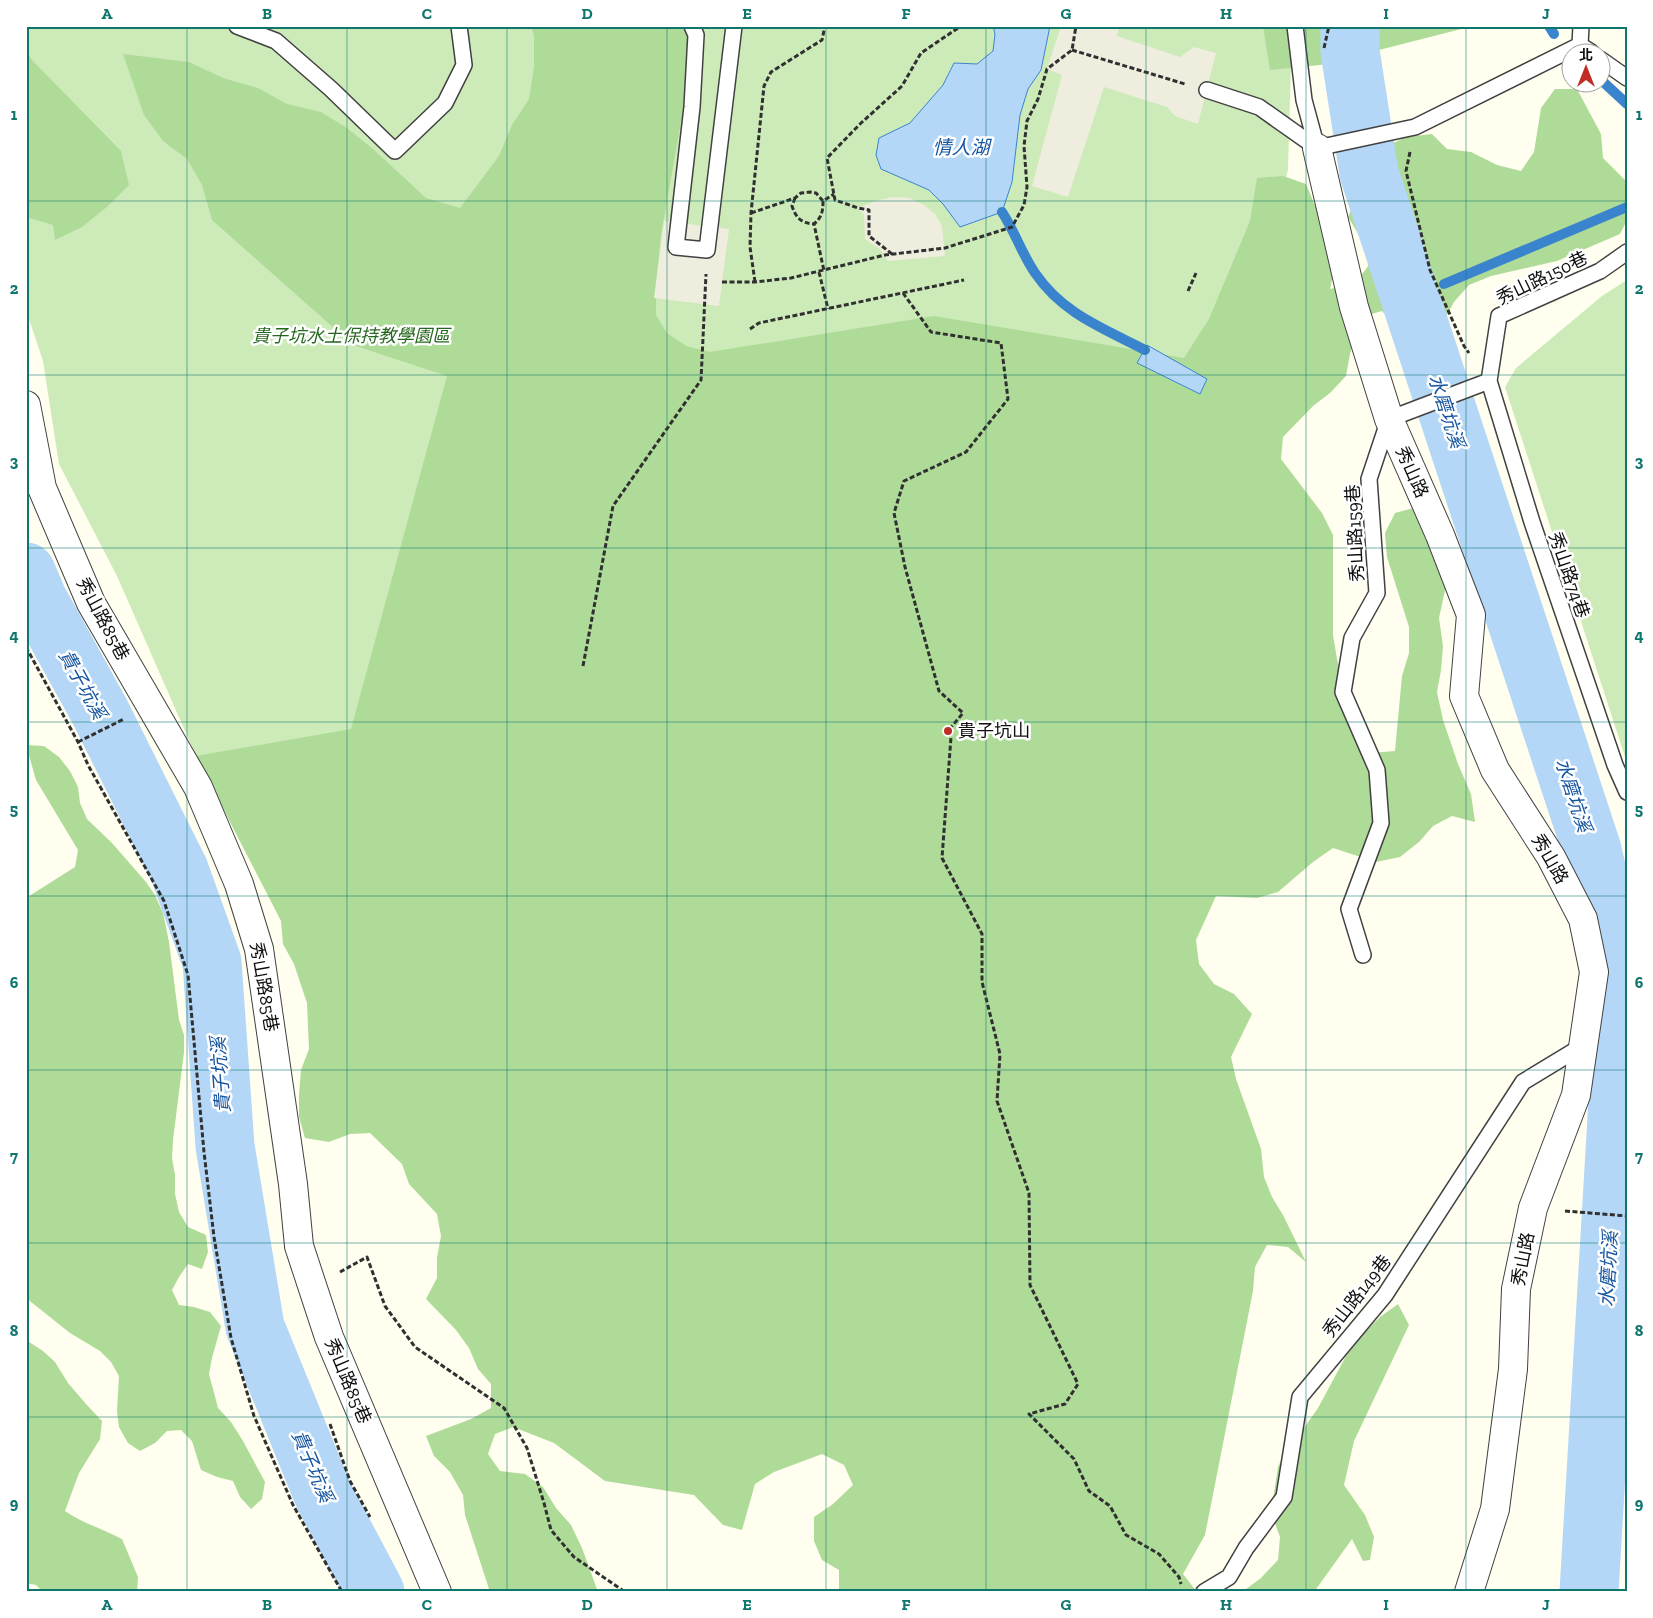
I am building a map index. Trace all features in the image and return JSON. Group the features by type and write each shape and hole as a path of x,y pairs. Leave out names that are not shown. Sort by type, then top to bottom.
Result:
{"street":[{"name":"秀山路","path":"1317,148 1354,307 1389,419 1440,535 1471,615 1464,696 1495,770 1551,857 1583,919 1594,972 1576,1095 1532,1208 1516,1289 1513,1369 1495,1509 1469,1592"},
{"name":"秀山路85巷","path":"26,405 42,488 91,603 198,787 240,884 259,949 293,1184 299,1246 329,1337 438,1592"}],"lane":[{"path":"237,26 276,42 331,89 395,151 445,103 464,65 459,26"},
{"path":"692,26 696,35 692,107 676,247 707,250 734,26"},
{"path":"1295,26 1304,100 1317,148"},
{"path":"1581,26 1584,42"},
{"path":"1207,90 1259,107 1317,148 1415,127 1560,60"},
{"path":"1610,66 1627,78"},
{"name":"秀山路150巷","path":"1483,383 1499,316 1600,271 1627,252"},
{"path":"1389,419 1483,383"},
{"name":"秀山路74巷","path":"1483,383 1615,765 1627,792"},
{"name":"秀山路159巷","path":"1363,955 1349,908 1380,823 1377,770 1343,692 1352,638 1377,593 1369,479 1389,419"},
{"name":"秀山路149巷","path":"1204,1592 1229,1577 1246,1548 1284,1497 1300,1397 1386,1295 1523,1082 1584,1045"}],"path":[{"path":"755,282 750,247 751,213 764,86 771,72 822,40 825,26"},
{"path":"892,254 869,236 869,210 836,200 827,158 860,124 902,86 921,53 961,26"},
{"path":"722,282 755,282 791,278 892,254 945,248 1012,227 1024,205 1027,187 1024,146 1027,121 1038,99 1047,69 1072,50 1076,26"},
{"path":"1072,50 1207,90"},
{"path":"1415,127 1406,171 1430,270 1483,383"},
{"path":"751,213 795,198 801,193 816,193 823,201 823,210 820,218 814,224"},
{"path":"823,201 834,194"},
{"path":"795,198 792,206 799,219 806,223 814,224"},
{"path":"814,224 824,271"},
{"path":"583,666 613,506 701,380 707,250"},
{"path":"819,272 828,309"},
{"path":"1188,291 1196,272"},
{"path":"750,329 759,323 964,280"},
{"path":"903,293 931,332 1001,343 1008,399 966,452 904,482 894,513 905,566 939,691 963,713 948,731 951,737 942,858 982,934 982,982 1000,1054 997,1101 1029,1193 1030,1286 1078,1384 1065,1404 1029,1414 1074,1459 1089,1491 1110,1506 1126,1535 1160,1554 1179,1577 1184,1590"},
{"path":"26,647 78,742 88,765 164,901 188,975 204,1152 214,1237 231,1338 254,1416 293,1505 342,1592"},
{"path":"78,742 130,716"},
{"path":"1532,1208 1627,1216"},
{"path":"313,1286 367,1258 385,1306 415,1347 504,1408 527,1448 551,1530 574,1557 626,1592"}],"green space":[{"name":"貴子坑水土保持教學園區","path":"26,26 1292,26 1288,169 1235,407 482,734 196,756 117,576 59,464 43,361 26,310"},
{"path":"531,26 698,26 661,235 656,286 656,315 667,333 686,346 710,352 934,316 1184,358 1209,319 1250,221 1257,178 1283,176 1306,184 1316,208 1335,267 1330,289 1340,287 1355,281 1365,271 1378,248 1359,235 1348,217 1356,199 1358,176 1376,167 1385,147 1406,137 1432,134 1447,149 1471,152 1497,165 1521,171 1534,152 1541,108 1555,89 1560,89 1560,92 1579,92 1601,134 1603,158 1627,182 1627,220 1620,234 1557,261 1491,276 1469,285 1454,302 1430,346 1411,343 1382,311 1361,317 1350,354 1346,376 1283,437 1281,459 1322,513 1333,535 1333,635 1337,659 1342,683 1370,753 1395,751 1402,676 1409,653 1409,627 1387,557 1385,533 1395,513 1417,507 1449,572 1439,618 1443,646 1437,692 1443,720 1458,764 1471,794 1475,822 1452,816 1433,826 1419,842 1400,857 1376,862 1333,848 1313,862 1278,892 1257,898 1216,896 1196,940 1199,964 1214,984 1234,994 1252,1014 1231,1057 1236,1079 1261,1149 1264,1177 1272,1197 1306,1262 1288,1247 1267,1245 1255,1267 1253,1291 1205,1535 1183,1574 1197,1592 839,1592 839,1570 822,1560 814,1541 814,1517 833,1504 853,1485 844,1465 822,1454 774,1472 755,1484 742,1530 723,1525 694,1495 605,1481 554,1443 513,1427 495,1434 488,1454 500,1471 525,1474 543,1487 556,1508 571,1525 582,1548 598,1592 490,1592 465,1515 463,1495 450,1472 434,1456 426,1436 471,1419 491,1408 491,1384 478,1369 469,1348 456,1330 426,1299 437,1278 437,1258 441,1236 437,1214 409,1184 402,1164 370,1133 350,1134 329,1142 305,1138 299,1117 299,1095 301,1070 309,1049 307,1003 294,964 283,944 281,921 196,756 351,729 447,376 353,345 212,220 202,185 187,159 163,141 144,115 123,54 189,62 223,78 258,88 287,104 321,112 347,128 373,149 426,198 460,208 499,156 512,125 529,99 534,67 534,36"},
{"path":"1263,26 1473,26 1320,65 1270,70"},
{"path":"26,51 32,60 121,151 129,185 108,206 82,227 55,240 53,225 26,217"},
{"path":"1627,280 1627,763 1505,387 1516,368 1602,296"},
{"path":"26,745 44,746 59,757 70,771 78,787 80,803 87,819 112,843 146,882 155,895 163,913 169,942 179,1020 184,1035 184,1052 173,1140 172,1158 175,1175 175,1194 179,1212 188,1227 206,1235 208,1252 202,1269 188,1264 172,1290 179,1305 210,1312 221,1326 209,1374 218,1408 231,1422 265,1482 262,1499 251,1509 240,1497 233,1481 201,1470 192,1441 181,1430 167,1431 155,1443 140,1451 128,1443 119,1427 117,1411 119,1376 111,1362 100,1351 70,1333 26,1298 26,898 75,867 78,850 36,780"},
{"path":"1398,1304 1409,1325 1354,1441 1344,1485 1365,1515 1374,1537 1370,1560 1363,1561 1352,1539 1314,1592 1242,1592 1261,1578 1278,1560 1280,1537 1272,1515 1278,1467 1288,1445 1304,1428 1318,1408 1346,1356 1363,1334 1380,1317"},
{"path":"26,1340 43,1351 55,1362 68,1383 102,1421 100,1439 79,1473 65,1511 122,1539 138,1577 137,1592 43,1592 36,1585 26,1583"}],"shaded area":[{"path":"1061,26 1119,26 1117,36 1180,57 1194,47 1216,53 1198,124 1175,116 1167,107 1104,87 1068,197 1032,186 1062,75 1047,69"},
{"path":"892,197 910,198 924,205 935,214 942,226 945,256 888,261 880,249 865,239 864,215 858,208"},
{"path":"664,221 729,229 719,306 654,298"}],"water":[{"name":"情人湖","path":"993,26 1050,26 1041,70 1028,89 1020,115 1012,182 1002,212 960,227 943,204 929,190 881,169 876,155 879,138 910,123 943,85 954,63 977,64 993,51 995,34"},
{"path":"1147,345 1207,379 1200,394 1137,363"}],"waterway":[{"name":"水磨坑溪","path":"1350,26 1350,51 1369,173 1592,850 1614,946 1623,1016 1589,1592"},
{"path":"1549,26 1554,34"},
{"path":"1610,88 1627,104"},
{"path":"1444,284 1627,207"},
{"path":"1002,212 1035,273 1058,299 1085,319 1145,350"},
{"path":"1410,298 1432,289"},
{"name":"貴子坑溪","path":"26,572 38,600 100,712 179,870 212,962 225,1146 255,1327 323,1494 375,1592"}],"place":[{"name":"貴子坑山","path":"948,731"}]}
